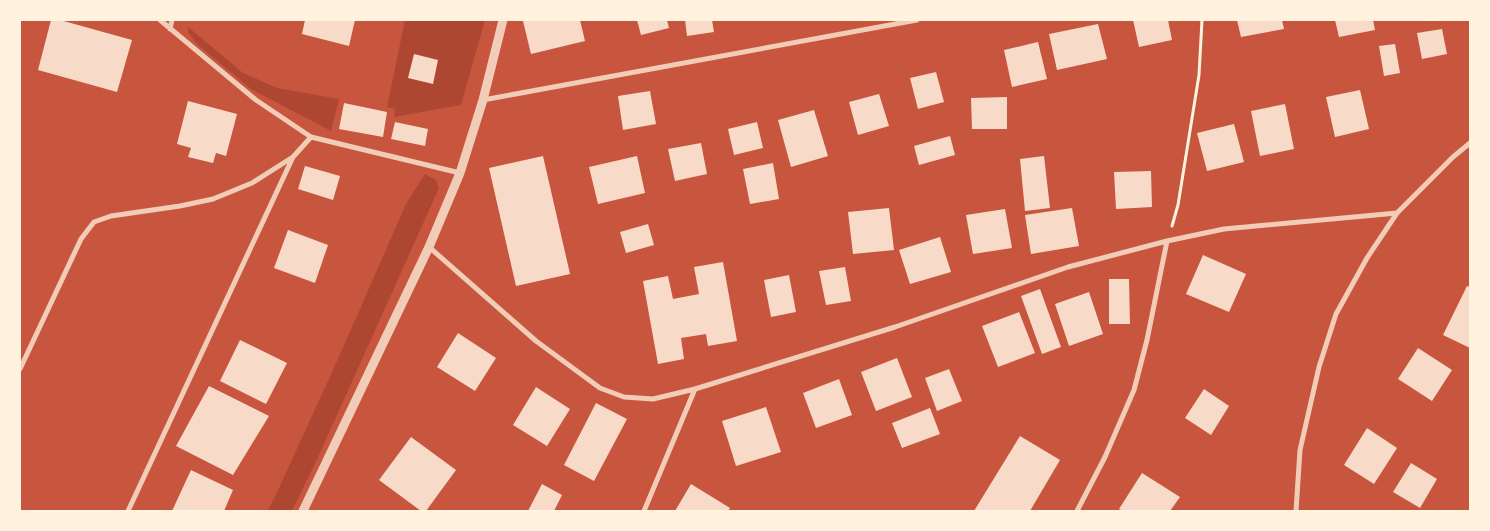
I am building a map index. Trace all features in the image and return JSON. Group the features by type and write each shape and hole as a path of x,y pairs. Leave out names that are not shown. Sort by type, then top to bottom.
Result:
{"street":[{"path":"160,20 256,100 311,137 460,174"},
{"path":"170,29 172,20"},
{"path":"303,511 430,247 460,174 483,100 503,20"},
{"path":"483,100 917,20"},
{"path":"20,369 80,239 94,222 111,216 213,199 252,183 293,156 311,137"},
{"path":"1296,511 1300,450 1319,367 1336,314 1367,258 1397,213 1453,156 1470,143"},
{"path":"128,511 293,156"},
{"path":"430,247 536,341 600,388 624,397 653,399 694,389 895,328 1068,267 1167,241 1224,229 1397,213"},
{"path":"1077,511 1105,456 1134,390 1148,340 1167,241"},
{"path":"644,511 694,389"}],"path":[{"path":"1167,241 1178,205 1199,75 1202,20"}],"shaded area":[{"path":"405,20 485,20 461,105 394,117 395,109 387,107"},
{"path":"188,27 243,73 277,88 339,99 331,131 251,89 198,45 188,32"},
{"path":"425,174 436,180 439,188 319,455 292,511 267,511 338,359 406,204"}],"building":[{"path":"51,20 60,20 132,40 117,92 38,70"},
{"path":"305,20 355,20 349,46 302,34"},
{"path":"580,20 585,41 531,54 523,21"},
{"path":"637,20 667,20 669,28 641,35"},
{"path":"685,20 712,20 714,32 687,36"},
{"path":"1133,20 1168,20 1172,40 1139,47"},
{"path":"1237,20 1282,20 1284,29 1241,37"},
{"path":"1335,20 1373,20 1375,30 1339,37"},
{"path":"1098,24 1107,59 1057,70 1049,34"},
{"path":"1442,29 1447,54 1422,59 1417,33"},
{"path":"1038,42 1047,79 1012,87 1004,50"},
{"path":"1395,44 1400,73 1384,76 1379,46"},
{"path":"414,54 438,60 433,84 408,78"},
{"path":"936,72 944,102 918,109 910,78"},
{"path":"1360,90 1369,129 1335,137 1326,97"},
{"path":"650,91 656,124 623,130 618,96"},
{"path":"879,94 889,126 858,135 849,102"},
{"path":"1007,97 1007,129 972,129 971,98"},
{"path":"188,101 237,114 226,156 216,153 213,163 188,157 191,148 177,144"},
{"path":"344,103 387,112 383,137 339,129"},
{"path":"1285,104 1294,149 1260,156 1251,111"},
{"path":"814,110 828,156 791,167 778,120"},
{"path":"395,122 428,129 425,146 391,139"},
{"path":"757,122 763,148 734,155 728,129"},
{"path":"1234,124 1244,162 1207,171 1197,133"},
{"path":"950,136 955,155 919,165 914,146"},
{"path":"701,143 707,174 675,181 668,149"},
{"path":"543,156 570,274 516,286 489,168"},
{"path":"637,156 645,193 598,204 589,167"},
{"path":"1044,156 1050,208 1025,211 1020,159"},
{"path":"773,163 779,199 750,204 743,169"},
{"path":"305,166 340,176 333,200 298,189"},
{"path":"1151,171 1152,207 1116,209 1114,172"},
{"path":"889,208 894,250 853,254 848,212"},
{"path":"1072,208 1079,246 1031,254 1025,215"},
{"path":"1005,209 1012,248 973,254 966,215"},
{"path":"648,224 654,245 626,253 620,232"},
{"path":"288,230 328,245 315,283 274,268"},
{"path":"940,237 951,272 910,284 899,250"},
{"path":"1203,255 1246,274 1229,312 1186,294"},
{"path":"723,262 737,341 708,346 706,334 681,338 684,359 658,364 643,281 668,276 673,299 699,294 694,267"},
{"path":"845,267 851,301 826,305 819,271"},
{"path":"789,275 796,312 771,317 764,280"},
{"path":"1109,279 1129,279 1130,324 1109,324"},
{"path":"1467,286 1470,287 1470,348 1443,335"},
{"path":"1040,289 1061,347 1042,354 1021,296"},
{"path":"1089,292 1103,334 1069,346 1055,304"},
{"path":"1019,312 1035,353 998,367 982,326"},
{"path":"458,333 496,358 475,391 437,367"},
{"path":"240,340 287,363 266,404 220,381"},
{"path":"1418,348 1452,370 1432,401 1398,379"},
{"path":"897,358 912,397 876,411 861,372"},
{"path":"949,369 962,401 937,411 925,378"},
{"path":"839,379 852,415 816,428 803,393"},
{"path":"209,386 269,416 233,475 176,446"},
{"path":"536,387 570,409 547,446 513,425"},
{"path":"1204,389 1229,406 1211,435 1185,418"},
{"path":"596,403 627,419 594,481 564,465"},
{"path":"766,407 781,452 736,466 722,421"},
{"path":"930,408 940,434 902,448 892,423"},
{"path":"1367,428 1397,448 1374,484 1344,465"},
{"path":"1020,436 1060,460 1030,511 974,511"},
{"path":"411,437 456,470 426,511 421,511 379,480"},
{"path":"1411,463 1437,479 1420,508 1393,492"},
{"path":"191,470 233,490 224,511 172,511"},
{"path":"1142,473 1180,497 1170,511 1123,511 1119,509"},
{"path":"542,484 562,495 554,511 528,511"},
{"path":"691,484 730,508 728,511 675,511"}]}
